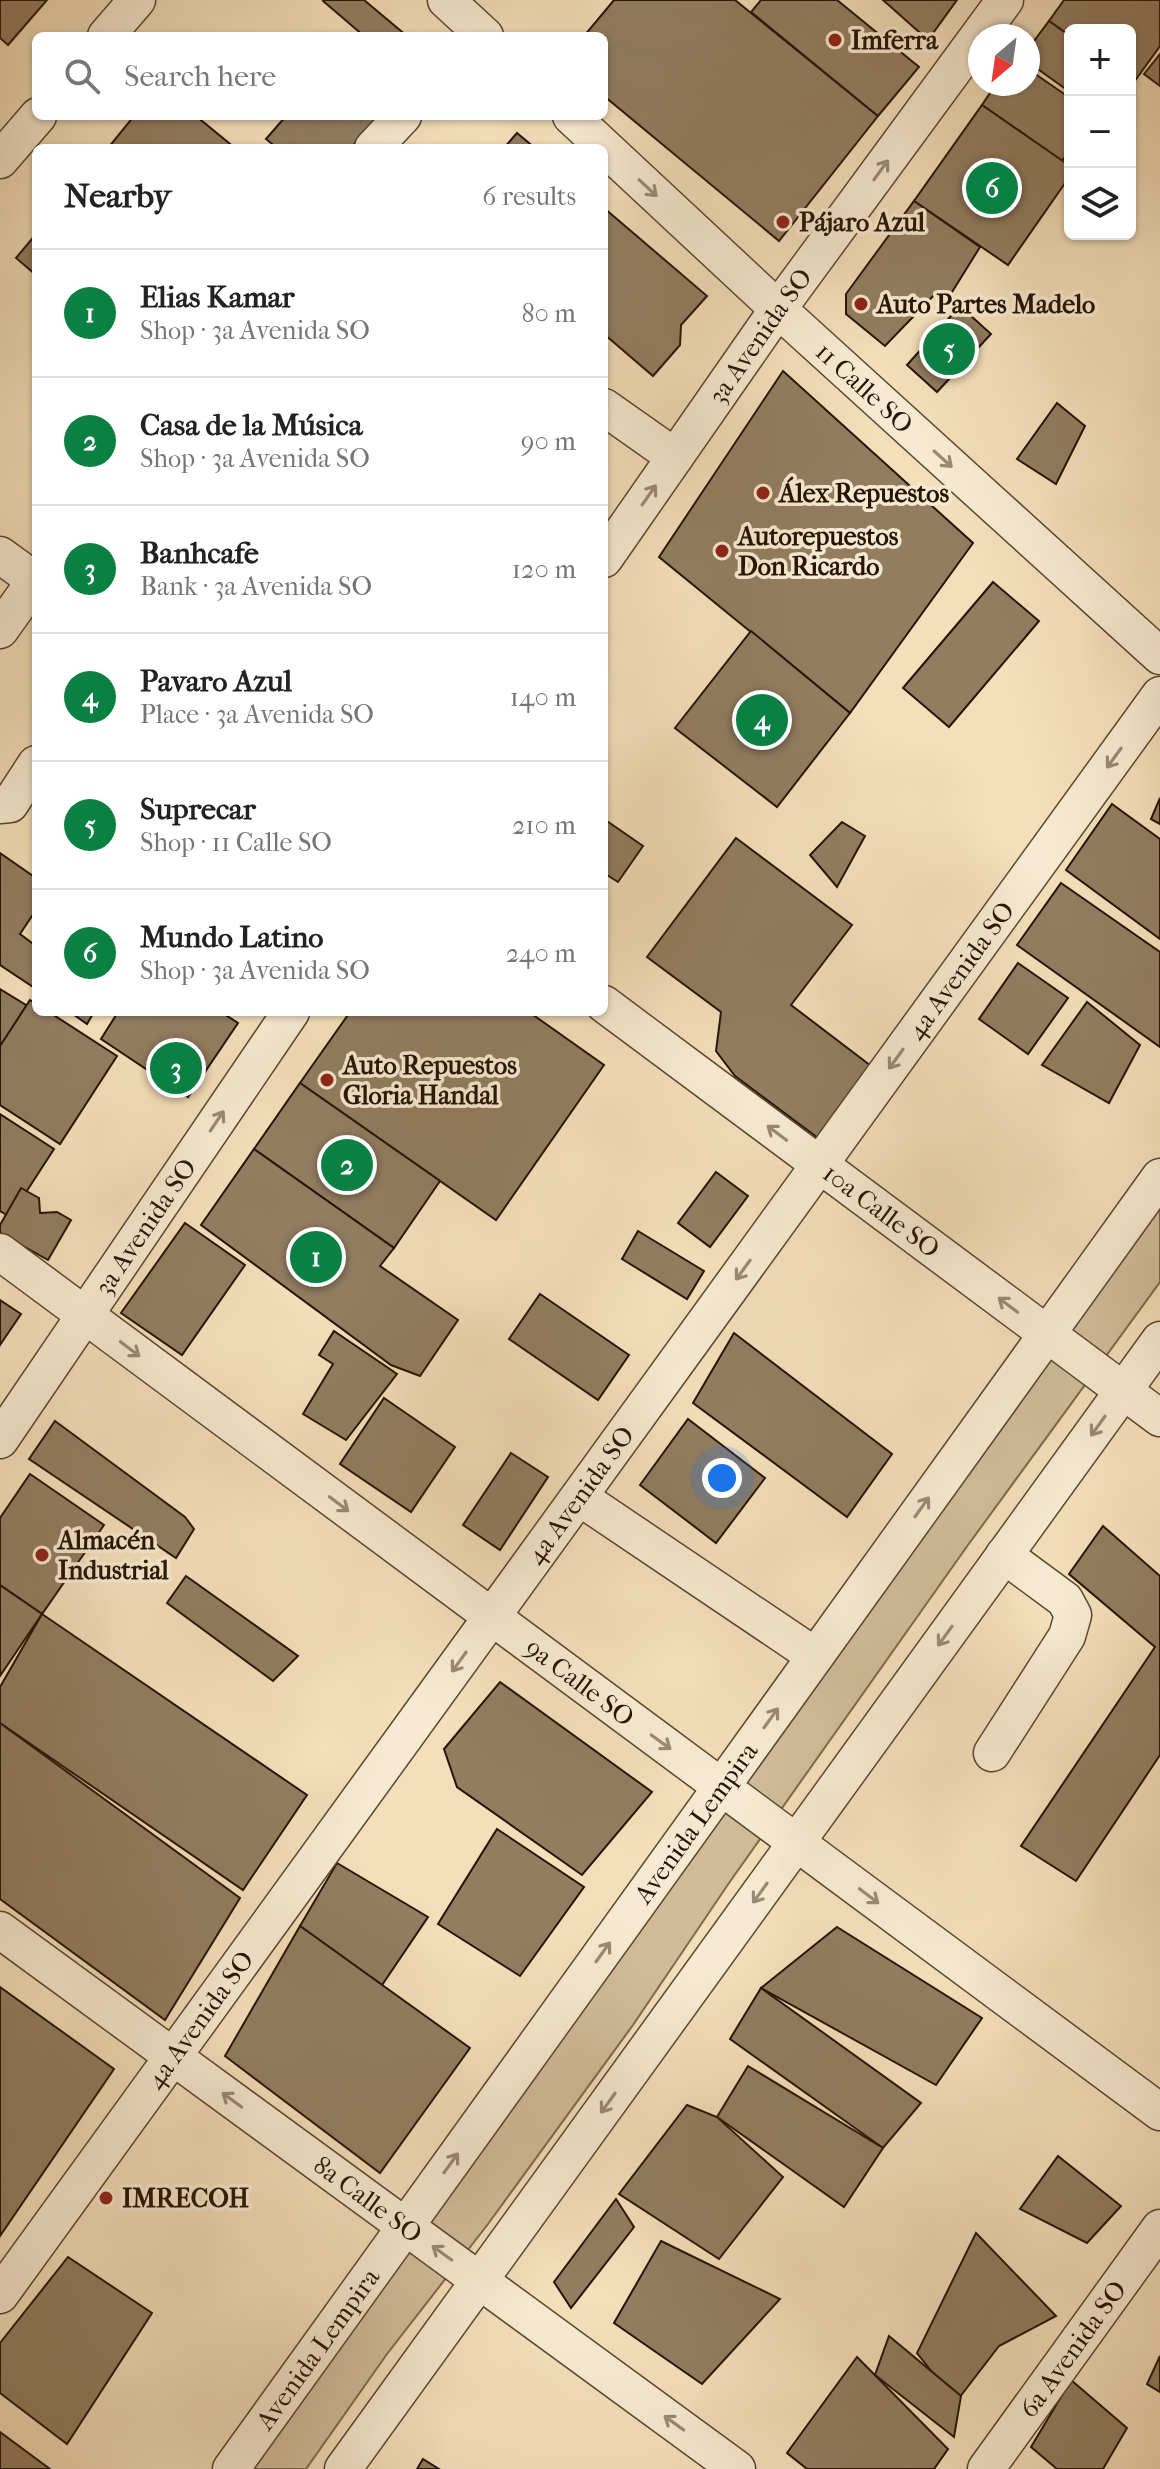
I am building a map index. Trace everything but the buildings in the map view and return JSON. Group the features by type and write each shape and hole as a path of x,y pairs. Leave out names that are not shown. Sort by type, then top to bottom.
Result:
{"street":[{"path":"109,32 137,0"},
{"path":"446,0 478,32"},
{"name":"3a Avenida SO","path":"608,553 778,309 1005,0"},
{"path":"0,160 35,120"},
{"path":"377,144 399,120"},
{"name":"11 Calle SO","path":"575,120 601,144"},
{"name":"11 Calle SO","path":"608,150 1160,656"},
{"path":"608,410 675,457"},
{"path":"0,555 32,578"},
{"path":"0,630 32,586"},
{"name":"4a Avenida SO","path":"0,2295 1160,695"},
{"path":"0,805 10,804 32,770"},
{"name":"10a Calle SO","path":"608,1007 1160,1418"},
{"name":"3a Avenida SO","path":"0,1440 86,1316 276,1018"},
{"name":"Avenida Lempira","path":"231,2469 1160,1177"},
{"name":"9a Calle SO","path":"0,1252 1160,2112"},
{"path":"343,2469 1160,1340"},
{"path":"579,1497 815,1656"},
{"path":"992,1753 1067,1636 1073,1615 1065,1600 1004,1555"},
{"name":"8a Calle SO","path":"0,1930 737,2469"},
{"name":"6a Avenida SO","path":"986,2469 1160,2228"}],"shaded area":[{"path":"1160,1182 1160,1282 968,1545 729,1883 633,2025 488,2224 387,2354 306,2469 236,2469"}],"place":[{"name":"Imferra","path":"835,40"},
{"name":"Mundo Latino","path":"992,188"},
{"name":"Pájaro Azul","path":"783,222"},
{"name":"Auto Partes Madelo","path":"861,304"},
{"name":"Suprecar","path":"949,349"},
{"name":"Álex Repuestos","path":"763,493"},
{"name":"Autorepuestos Don Ricardo","path":"722,551"},
{"name":"Pavaro Azul","path":"762,720"},
{"name":"Banhcafe","path":"176,1068"},
{"name":"Auto Repuestos Gloria Handal","path":"327,1080"},
{"name":"Casa de la Música","path":"347,1165"},
{"name":"Elias Kamar","path":"316,1257"},
{"name":"Almacén Industrial","path":"42,1555"},
{"name":"IMRECOH","path":"106,2198"}]}
